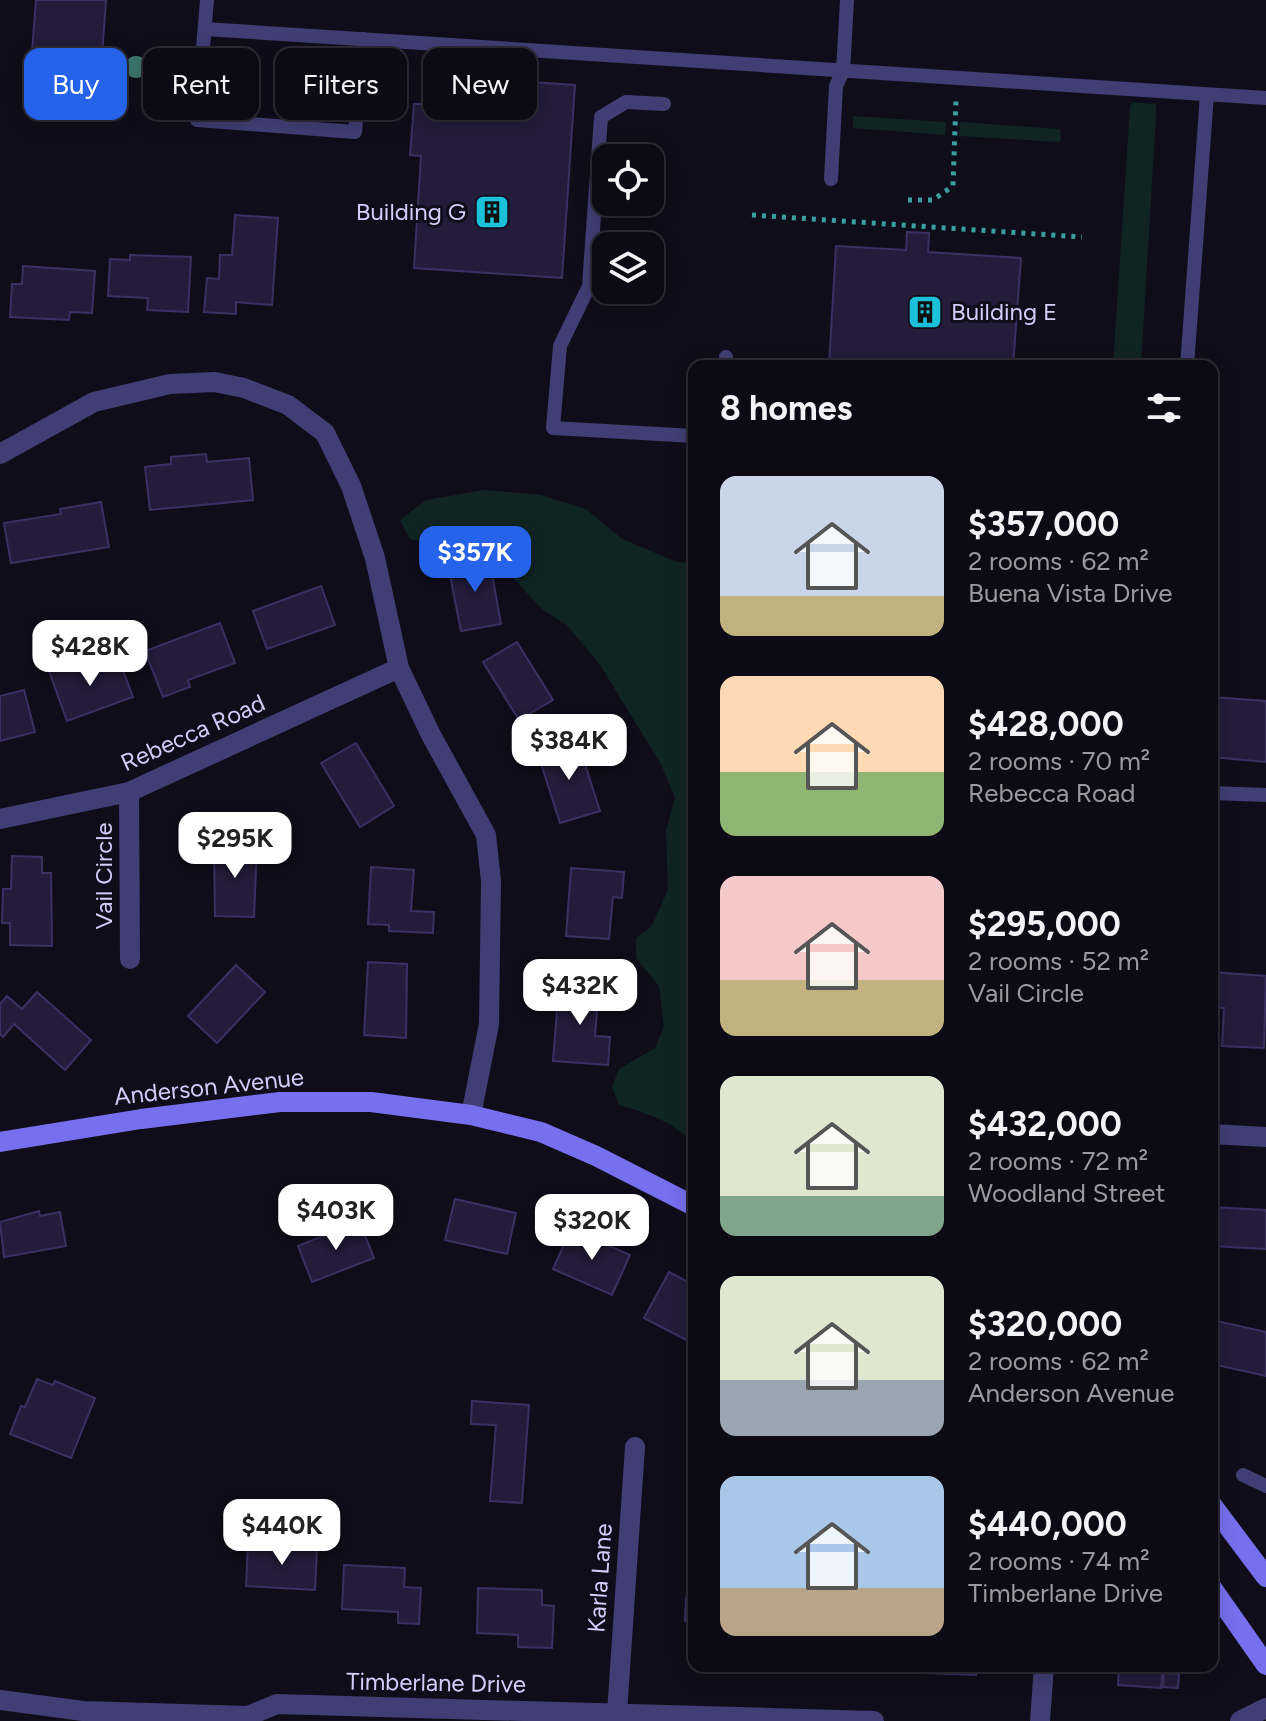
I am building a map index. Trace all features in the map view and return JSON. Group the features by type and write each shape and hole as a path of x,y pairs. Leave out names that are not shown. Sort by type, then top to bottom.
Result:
{"main road":[{"name":"Anderson Avenue","path":"0,1142 141,1119 280,1102 371,1102 471,1115 541,1132 688,1203"},
{"path":"1218,1513 1266,1577"},
{"path":"1218,1597 1266,1665"}],"street":[{"path":"0,454 94,402 170,384 215,382 244,388 288,405 325,433 351,486 375,558 399,668 431,735 486,835 491,881 489,1024 471,1115"},
{"name":"Rebecca Road","path":"0,819 129,792 399,668"},
{"name":"Vail Circle","path":"129,792 130,959"},
{"path":"1218,1134 1266,1137"},
{"name":"Karla Lane","path":"617,1713 635,1447"},
{"path":"1040,1721 1044,1672"},
{"name":"Timberlane Drive","path":"0,1700 83,1711 248,1719 277,1704 874,1721"},
{"path":"1240,1721 1266,1708"}],"lane":[{"path":"207,0 197,120 355,132 363,39"},
{"path":"831,179 836,86 843,71 847,0"},
{"path":"205,29 1266,98"},
{"path":"1187,360 1207,95"},
{"path":"664,104 626,102 601,117 589,286 560,346 553,428 688,436"},
{"path":"1218,793 1266,795"},
{"path":"1243,1475 1266,1486"}],"path":[{"path":"908,200 933,200 953,186 957,78"},
{"path":"752,215 1082,237"}],"green space":[{"path":"1132,102 1156,104 1141,360 1113,360"},
{"path":"853,116 946,122 945,135 853,128"},
{"path":"960,122 1060,129 1061,140 959,136"},
{"path":"484,490 541,495 586,509 622,539 677,562 688,563 688,1139 650,1115 619,1105 612,1087 619,1069 655,1048 664,1027 659,986 636,958 636,938 651,927 668,890 666,830 675,798 661,764 600,665 567,625 543,610 512,577 506,547 410,539 400,520 426,500"}],"building":[{"path":"36,0 106,0 103,48 32,48"},
{"name":"Building G","path":"537,82 575,85 562,278 414,268 421,156 410,155 414,104 423,104 423,120 537,120"},
{"path":"235,215 278,218 272,305 236,302 236,314 204,312 207,278 219,279 220,255 232,255"},
{"name":"Building E","path":"907,232 929,233 928,252 1021,258 1013,360 829,360 836,246 906,250"},
{"path":"130,255 191,257 188,312 147,310 148,298 108,296 110,259 130,260"},
{"path":"23,266 95,271 92,313 70,312 69,320 10,317 12,284 22,284"},
{"path":"206,454 207,462 249,458 253,500 150,510 145,467 171,464 171,457"},
{"path":"101,502 109,547 11,563 4,523 61,514 60,509"},
{"path":"489,557 501,624 461,631 448,565"},
{"path":"321,586 335,625 267,649 253,611"},
{"path":"220,623 235,663 188,680 190,687 163,697 145,651"},
{"path":"517,642 553,700 519,720 483,662"},
{"path":"77,660 82,673 119,660 133,697 67,721 49,671"},
{"path":"24,690 35,732 0,741 0,696"},
{"path":"1218,697 1266,701 1266,762 1218,758"},
{"path":"578,742 600,811 560,823 538,754"},
{"path":"356,743 394,806 360,827 321,763"},
{"path":"214,844 257,845 254,917 215,916"},
{"path":"12,856 42,857 42,873 51,873 52,946 10,945 10,923 2,923 3,889 11,889"},
{"path":"371,867 414,870 411,911 434,912 433,933 389,931 389,925 368,924"},
{"path":"571,868 624,872 622,898 613,897 609,939 566,936"},
{"path":"368,962 407,964 406,1038 364,1035"},
{"path":"236,965 265,992 217,1043 188,1016"},
{"path":"1218,972 1266,976 1264,1048 1222,1046 1224,1008 1218,1008"},
{"path":"568,981 599,984 595,1036 610,1037 608,1065 553,1061 558,997 566,997"},
{"path":"37,992 91,1040 65,1070 14,1024 3,1037 0,1034 0,1004 7,996 22,1009"},
{"path":"455,1199 516,1213 507,1254 445,1240"},
{"path":"1218,1207 1266,1210 1266,1249 1218,1246"},
{"path":"39,1211 40,1216 60,1212 66,1246 4,1257 0,1222"},
{"path":"359,1221 374,1258 312,1282 298,1246"},
{"path":"571,1229 630,1255 612,1295 553,1269"},
{"path":"669,1272 688,1282 688,1341 644,1318"},
{"path":"1218,1321 1266,1332 1266,1376 1218,1365"},
{"path":"37,1379 53,1385 55,1381 95,1398 71,1458 10,1434 21,1406 25,1407"},
{"path":"472,1401 529,1405 522,1503 490,1501 496,1425 471,1424"},
{"path":"248,1544 317,1548 315,1590 246,1586"},
{"path":"344,1565 405,1568 404,1587 421,1588 419,1624 398,1623 398,1612 342,1609"},
{"path":"478,1588 542,1590 542,1605 554,1606 552,1648 518,1647 518,1635 477,1633"},
{"path":"686,1598 688,1621 685,1621"},
{"path":"976,1672 976,1675 927,1673"},
{"path":"1119,1672 1162,1672 1161,1688 1118,1685"},
{"path":"1164,1673 1179,1674 1178,1688 1163,1687"}],"place":[{"name":"Building G","path":"492,212"},
{"name":"Building E","path":"925,312"}]}
